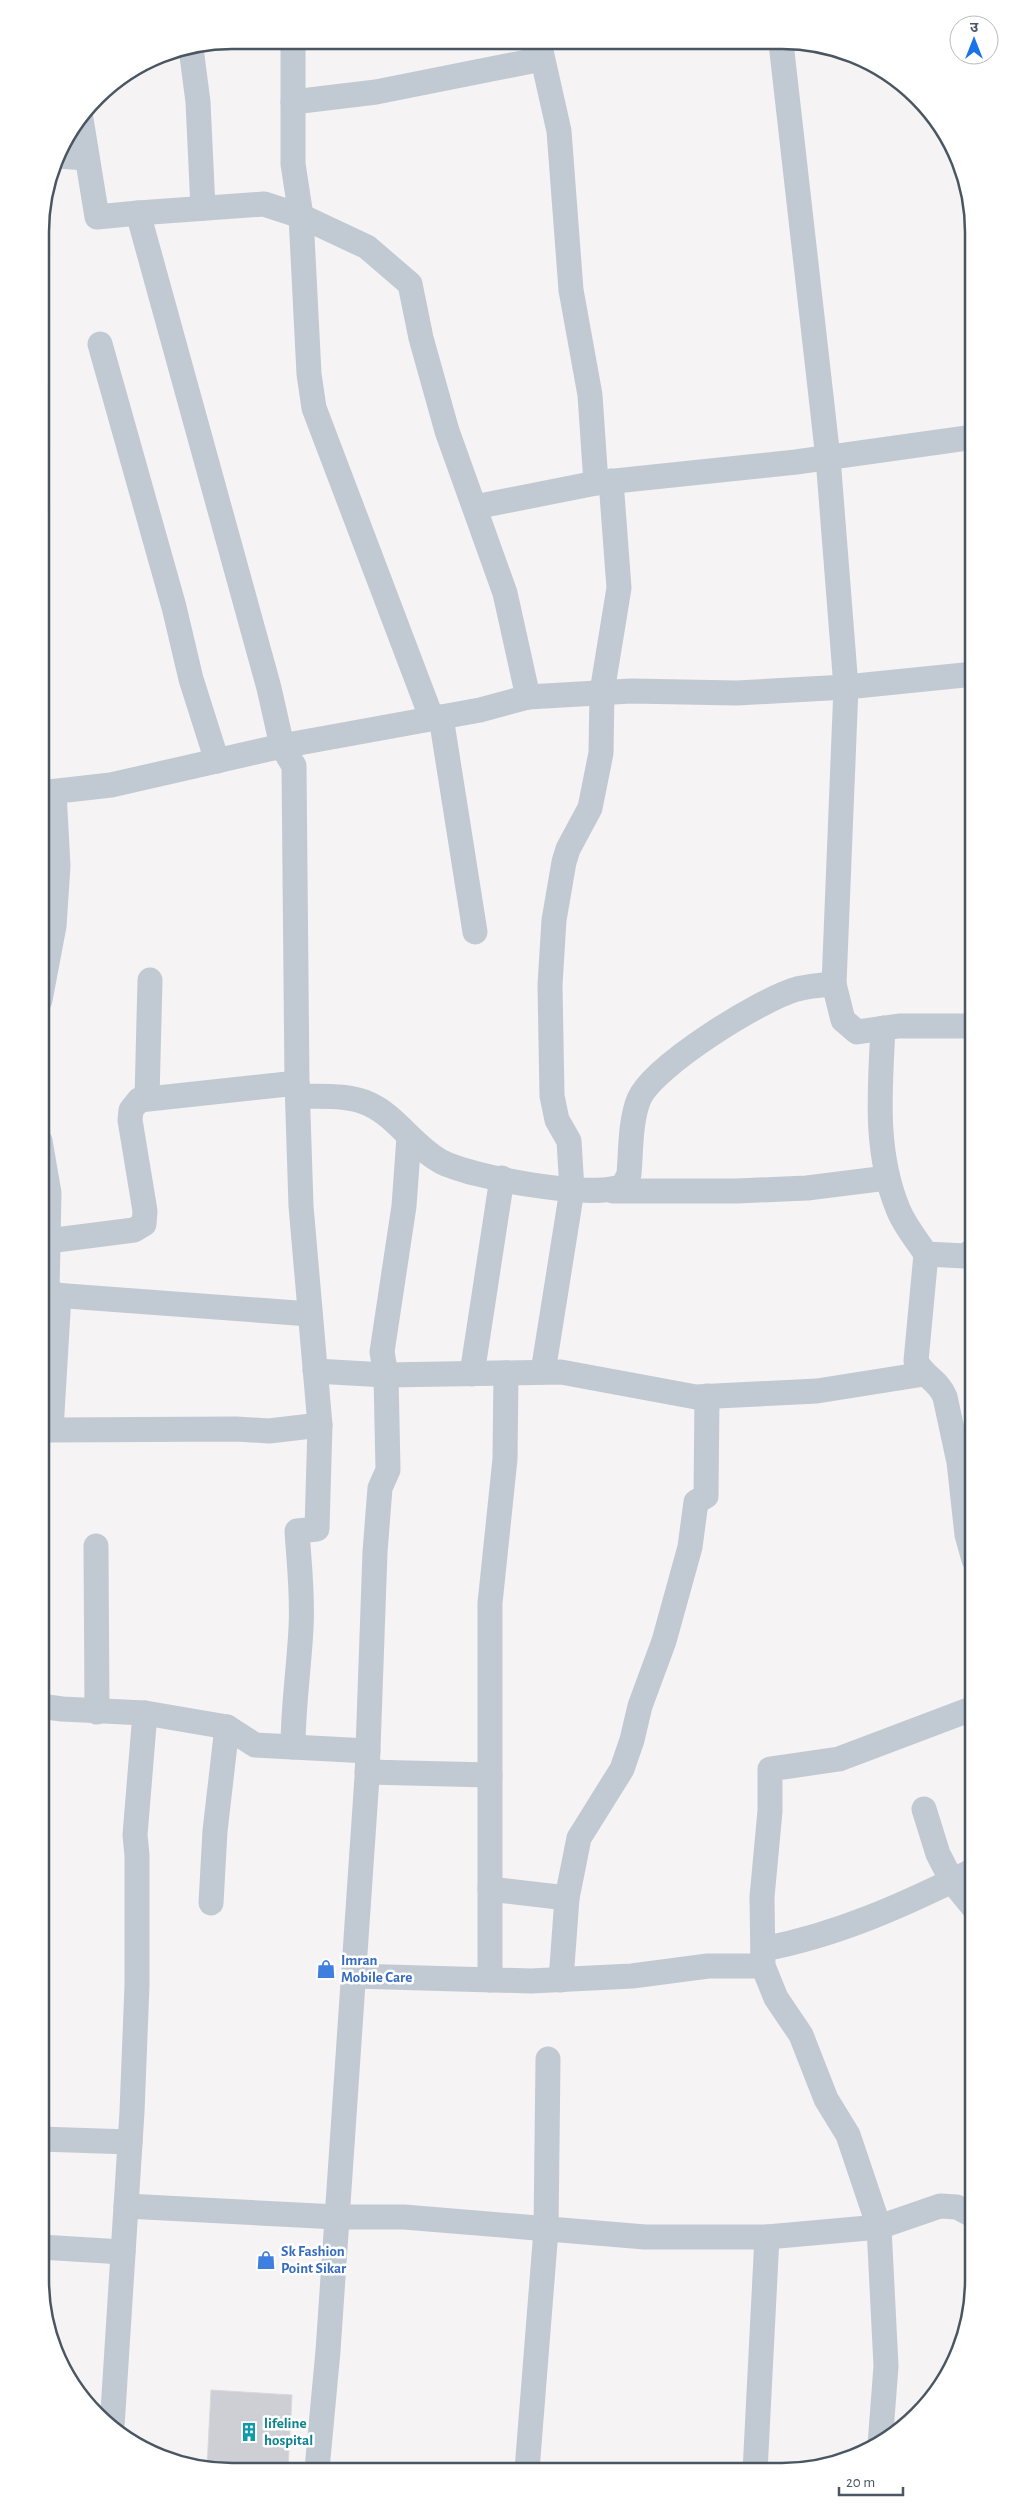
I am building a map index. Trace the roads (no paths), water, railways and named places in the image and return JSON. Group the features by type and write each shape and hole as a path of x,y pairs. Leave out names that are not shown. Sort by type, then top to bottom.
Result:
{"street":[{"path":"294,49 294,164 301,216 309,374 314,408 436,718 474,932"},
{"path":"782,49 828,458 846,688 834,984 843,1020 857,1032 884,1028 965,1026"},
{"path":"294,102 376,92 540,50 558,131 571,290 590,395 619,588 602,692 601,753 595,787 590,808 568,849 554,920 550,985 552,1096 557,1120 568,1141 572,1190 543,1372"},
{"path":"192,53 198,102 203,208"},
{"path":"82,127 96,217 264,204 301,216 367,247 410,284 421,338 447,431 506,593 528,697"},
{"path":"65,157 86,158"},
{"path":"138,213 269,688 282,746 294,766 297,1089 301,1206 320,1426 317,1528 297,1531 302,1619 292,1708 292,1747"},
{"path":"100,344 174,607 191,679 217,761"},
{"path":"475,507 604,482 828,458 965,438"},
{"path":"49,793 111,784 282,746 436,718 528,697 602,692 737,693 846,688 965,675"},
{"path":"49,806 58,866 54,926 49,952"},
{"path":"147,1098 150,980"},
{"path":"613,1191 624,1185 629,1174 639,1100 646,1086 660,1072 729,1022 771,999 796,989 834,984"},
{"path":"884,1028 880,1096 881,1144 887,1178 898,1211 926,1254 915,1350 916,1361 924,1374 934,1380 945,1398 959,1462 965,1517"},
{"path":"49,1241 134,1230 144,1224 145,1211 130,1120 134,1104 147,1098 297,1089 349,1098 376,1108 421,1148 453,1167 470,1173 572,1190 737,1191 807,1188 887,1178"},
{"path":"317,2463 337,2217 367,1762 375,1552 380,1488 388,1470 386,1375 382,1352 404,1206 409,1137"},
{"path":"472,1374 502,1178"},
{"path":"926,1254 965,1256"},
{"path":"49,1294 156,1304 310,1314"},
{"path":"315,1371 386,1375 561,1372 696,1397 817,1391 924,1374"},
{"path":"490,1980 490,1603 504,1459 506,1373"},
{"path":"561,1980 567,1898 579,1838 622,1769 632,1740 640,1706 664,1641 690,1547 696,1502 706,1496 707,1396"},
{"path":"49,1434 236,1429 269,1432 320,1426"},
{"path":"96,1546 98,1712"},
{"path":"49,1707 98,1712 145,1713 227,1727 255,1746 292,1747 367,1762 490,1775"},
{"path":"881,2434 886,2366 879,2227 848,2136 826,2099 801,2035 776,1998 763,1958 762,1897 770,1811 770,1769 839,1759 965,1711"},
{"path":"112,2419 130,2142 137,1985 137,1855 135,1835 145,1713"},
{"path":"211,1903 215,1831 227,1727"},
{"path":"924,1809 938,1854 952,1881 965,1897"},
{"path":"353,1976 561,1980 632,1976 763,1958 796,1943 870,1919 965,1874"},
{"path":"490,1890 567,1898"},
{"path":"528,2463 546,2230 548,2059"},
{"path":"49,2139 130,2142"},
{"path":"126,2206 337,2217 404,2217 645,2237 767,2237 879,2227 940,2206 957,2207 965,2211"},
{"path":"755,2463 767,2237"},
{"path":"49,2248 123,2252"}],"place":[{"name":"Imran Mobile Care","path":"326,1969"},
{"name":"Sk Fashion Point Sikar","path":"266,2260"},
{"name":"lifeline hospital","path":"249,2432"}]}
